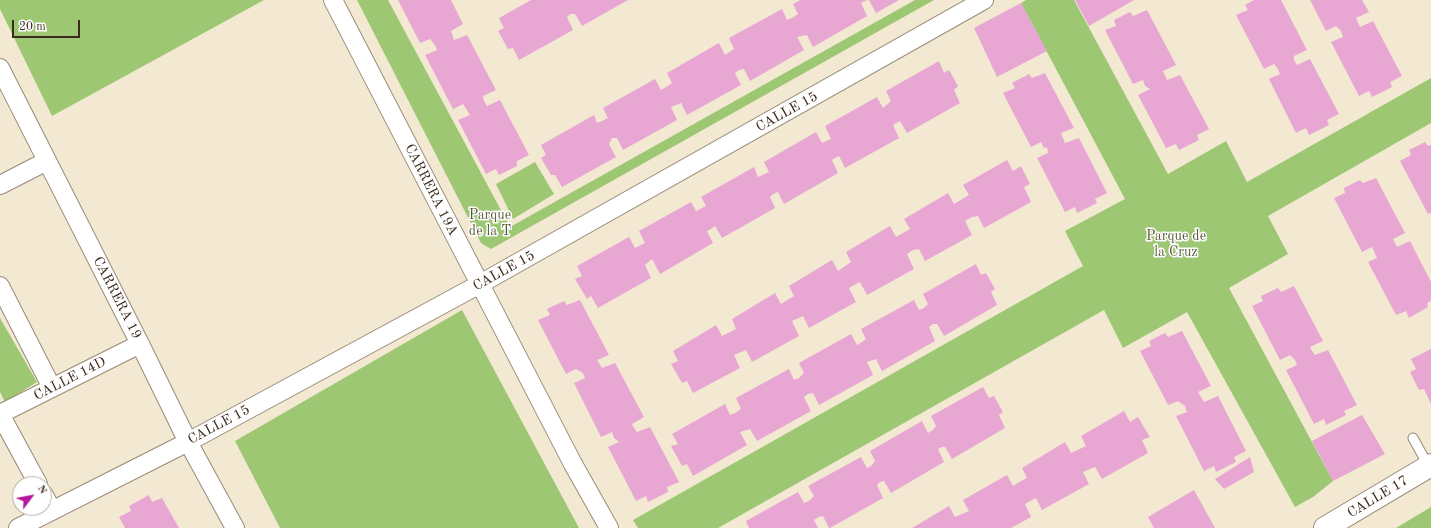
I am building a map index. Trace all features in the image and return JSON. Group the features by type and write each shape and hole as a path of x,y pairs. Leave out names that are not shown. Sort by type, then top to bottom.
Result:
{"street":[{"name":"CARRERA 19A","path":"333,0 573,464 609,528"},
{"name":"CALLE 15","path":"52,511 188,442 480,284 984,0"},
{"name":"CARRERA 19","path":"0,68 188,442 235,528"},
{"path":"0,185 47,161"},
{"path":"2,294 52,388"},
{"name":"CALLE 14D","path":"0,414 140,344"},
{"path":"0,414 34,476"},
{"name":"CALLE 17","path":"1325,528 1430,466"},
{"name":"CALLE 15","path":"18,528 42,516"}],"lane":[{"path":"1413,438 1430,466"}],"green space":[{"path":"0,0 264,0 52,116 0,9"},
{"name":"Parque de la T","path":"357,0 388,0 510,227 915,0 934,0 491,249 481,243"},
{"name":"Parque de la Cruz","path":"1026,0 1074,0 1168,174 1226,141 1247,182 1431,78 1431,123 1268,216 1288,254 1229,288 1333,481 1313,497 1295,507 1187,312 1123,348 1104,310 718,528 638,528 633,520 1083,266 1065,231 1125,199 1021,3"},
{"path":"535,162 554,194 513,219 496,184"},
{"path":"462,310 579,528 280,528 235,441"},
{"path":"0,318 37,382 5,402 0,392"},
{"path":"1431,507 1431,528 1396,528"}],"building":[{"path":"398,0 451,0 463,24 451,31 454,40 467,35 496,90 483,96 484,101 487,106 500,100 529,155 517,161 517,166 499,175 496,169 486,174 458,120 470,115 463,104 453,109 425,55 437,50 435,45 430,39 420,43"},
{"path":"531,0 628,0 582,26 575,14 570,14 567,17 573,30 519,60 513,48 508,49 498,31 504,28 499,18"},
{"path":"800,0 867,0 861,3 867,16 813,47 807,35 797,37 804,50 750,81 744,69 739,70 735,73 741,85 687,115 681,103 671,107 677,120 623,150 617,138 612,138 609,144 616,157 562,187 555,175 551,175 541,158 546,155 541,145 594,115 597,123 608,118 603,108 655,79 661,90 672,83 667,73 719,43 725,55 734,49 729,38 782,9 787,20 792,18 798,14 793,4"},
{"path":"869,0 899,0 876,13"},
{"path":"1075,0 1134,0 1089,26"},
{"path":"1254,0 1281,0 1307,50 1294,56 1294,60 1297,65 1310,59 1339,114 1327,120 1329,125 1309,135 1306,128 1296,133 1269,79 1280,74 1278,69 1274,64 1264,69 1236,15 1248,10 1245,5"},
{"path":"1310,0 1362,0 1369,12 1356,18 1360,27 1373,21 1402,76 1390,82 1392,87 1372,97 1369,91 1359,96 1331,42 1343,37 1341,31 1336,26 1326,31"},
{"path":"1021,3 1047,51 997,77 974,28"},
{"path":"1147,10 1176,65 1163,71 1167,80 1180,75 1209,129 1197,135 1199,140 1179,150 1176,144 1166,148 1138,95 1150,89 1145,86 1143,80 1133,84 1105,30 1116,26 1114,20 1130,12 1133,16"},
{"path":"939,61 944,73 949,70 958,86 954,90 960,103 907,133 900,121 893,125 899,138 845,168 839,156 835,158 832,160 838,173 784,204 778,192 773,194 770,197 775,208 722,238 715,226 707,231 713,243 660,274 652,259 645,265 651,278 598,308 591,296 587,299 575,279 582,276 577,266 629,237 635,248 645,243 639,231 691,202 696,211 706,206 701,197 754,167 758,177 769,172 764,162 816,132 822,143 831,139 825,126 877,97 883,108 891,101 886,91"},
{"path":"1045,73 1074,128 1061,133 1065,143 1079,138 1107,193 1095,199 1097,203 1077,213 1075,207 1065,212 1037,158 1048,153 1047,147 1044,148 1041,142 1031,147 1003,93 1015,88 1012,83 1029,74 1032,78"},
{"path":"1425,142 1428,146 1431,145 1431,213 1428,214 1400,161 1411,155 1409,150"},
{"path":"1007,160 1013,171 1021,166 1030,184 1024,187 1031,202 984,228 978,216 972,217 965,221 972,235 925,261 919,249 913,250 907,254 914,269 867,295 860,282 856,284 849,288 856,302 809,328 803,316 792,321 799,336 752,362 746,350 734,355 740,368 693,393 687,381 682,383 671,364 678,361 673,351 716,325 722,336 736,329 732,319 775,293 781,304 794,296 789,286 832,260 838,271 851,262 846,252 890,226 896,237 910,229 904,219 948,193 954,204 969,195 963,185"},
{"path":"1376,178 1405,233 1393,239 1397,247 1410,241 1431,282 1431,301 1427,303 1428,307 1409,318 1406,311 1396,315 1368,262 1377,258 1372,247 1362,252 1334,198 1345,193 1344,188 1360,180 1363,183"},
{"path":"976,264 981,275 986,273 995,289 991,292 997,305 944,336 937,324 933,324 929,327 935,341 882,371 876,359 867,362 873,375 819,405 813,393 808,394 804,397 811,411 757,441 750,429 740,432 747,445 693,476 687,464 682,466 671,446 678,444 672,434 725,404 730,415 735,413 741,409 736,398 789,369 794,380 799,378 804,373 799,363 851,334 857,345 866,339 861,329 914,300 919,310 924,308 928,304 923,294"},
{"path":"1294,286 1323,341 1310,347 1312,351 1315,355 1328,350 1357,405 1344,411 1346,415 1326,425 1324,419 1314,424 1286,370 1297,365 1295,360 1290,355 1280,360 1252,306 1263,301 1261,296 1278,288 1281,292"},
{"path":"580,300 609,355 597,360 602,368 615,363 644,417 632,424 634,428 637,432 650,427 679,482 667,487 668,492 648,502 646,496 636,501 608,447 619,442 614,438 612,432 601,437 574,383 585,378 583,373 576,369 566,374 538,320 550,315 547,309 564,301 567,305"},
{"path":"1182,331 1211,386 1198,392 1204,402 1218,396 1246,451 1234,457 1236,462 1216,472 1214,466 1204,471 1176,416 1187,412 1185,406 1178,401 1168,405 1140,351 1151,346 1149,341 1165,333 1168,337"},
{"path":"1431,349 1431,404 1424,389 1419,390 1410,372 1416,369 1411,359"},
{"path":"983,387 989,398 994,396 1003,412 999,415 1005,428 952,459 945,447 938,449 944,462 891,493 884,481 880,482 877,485 883,498 830,528 823,516 814,520 818,528 749,528 746,521 798,492 804,503 809,501 814,496 808,486 861,457 867,468 871,466 875,461 870,451 922,421 928,433 933,430 936,426 931,416"},
{"path":"1124,411 1130,422 1138,417 1150,437 1142,440 1148,453 1102,479 1095,467 1083,472 1089,484 1042,510 1036,498 1032,500 1025,504 1031,517 1011,528 912,528 949,506 955,517 969,511 963,500 1007,475 1013,486 1027,478 1022,468 1065,442 1071,453 1086,446 1081,436"},
{"path":"1362,415 1385,454 1333,481 1312,441"},
{"path":"1250,457 1254,472 1224,489 1215,479"},
{"path":"1194,490 1215,528 1154,528 1148,517"},
{"path":"149,495 152,502 162,498 179,528 125,528 119,517 131,511 129,506"}]}
